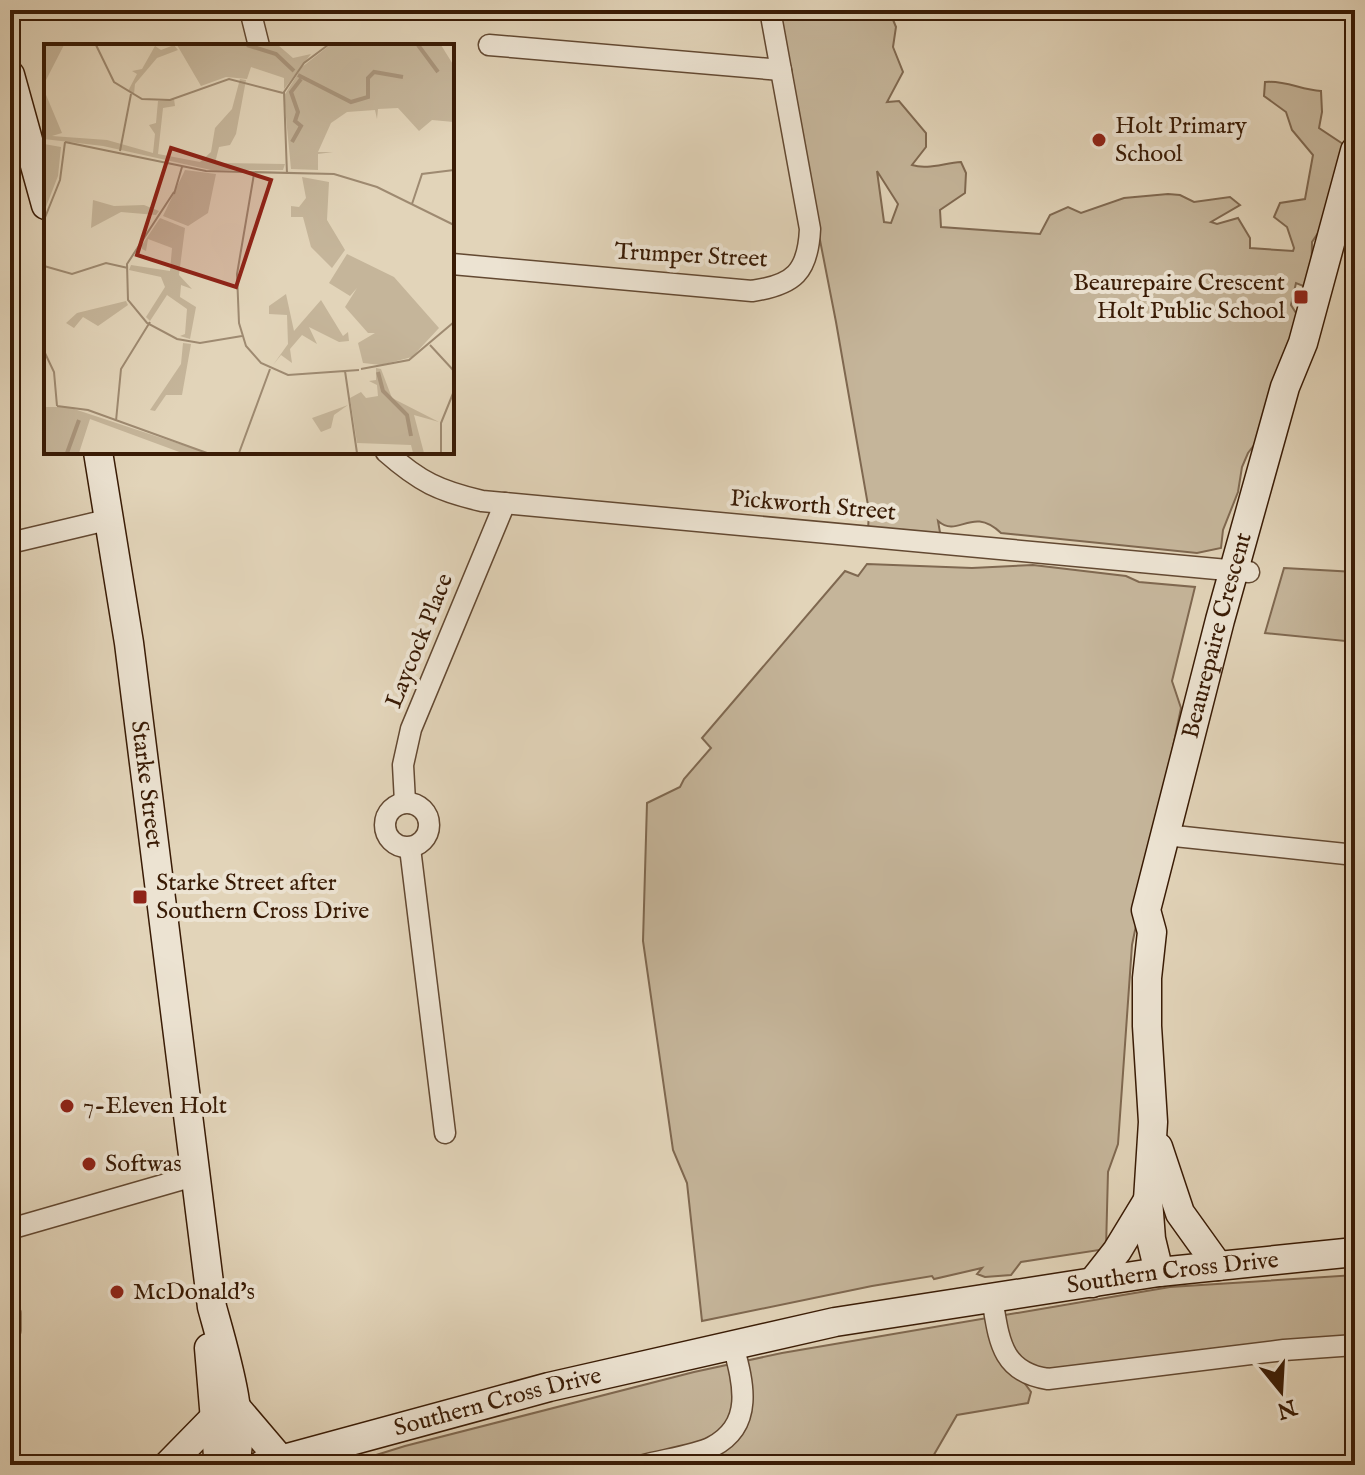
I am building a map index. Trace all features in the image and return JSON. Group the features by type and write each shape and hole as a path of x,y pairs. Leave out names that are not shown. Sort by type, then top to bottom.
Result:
{"street":[{"path":"250,10 258,44"},
{"name":"Trumper Street","path":"454,264 752,291 777,287 798,272 809,251 810,229 770,10"},
{"path":"489,45 781,70"},
{"path":"10,75 44,198"},
{"name":"Beaurepaire Crescent","path":"1159,1272 1166,1237 1147,1026 1147,978 1152,932 1146,910 1173,836 1355,151"},
{"name":"Starke Street","path":"98,454 129,643 212,1307 208,1359 224,1412 240,1450 234,1465"},
{"name":"Pickworth Street","path":"388,454 407,471 434,488 482,501 1241,571"},
{"name":"Laycock Place","path":"405,802 403,765 411,729 505,503"},
{"path":"10,543 111,519"},
{"path":"405,802 421,807 430,822 425,839 410,848 393,843 385,828 389,811 405,802"},
{"path":"1173,836 1355,855"},
{"path":"410,848 445,1133"},
{"path":"1155,1132 1180,1213 1218,1266"},
{"name":"Beaurepaire Crescent","path":"1155,1132 1148,1200 1151,1239 1159,1272"},
{"path":"10,1229 194,1176"},
{"path":"1092,1283 1117,1251 1148,1200"},
{"name":"Southern Cross Drive","path":"271,1462 549,1387 835,1322 1159,1272 1355,1252"},
{"path":"992,1298 1005,1355 1028,1375 1048,1379 1284,1350 1355,1345"},
{"path":"10,1313 10,1331"},
{"path":"644,1465 712,1447 731,1430 739,1417 744,1384 733,1345"},
{"path":"168,1465 224,1412 271,1462"},
{"name":"Starke Street","path":"224,1412 218,1456 224,1465"}],"shaded area":[{"path":"775,10 889,10 896,27 893,47 903,72 887,102 899,101 926,133 926,147 912,165 930,167 961,162 966,173 965,193 940,210 941,227 1040,234 1050,215 1068,207 1081,213 1124,198 1168,194 1180,195 1194,202 1230,197 1240,205 1211,222 1217,224 1238,218 1250,238 1250,248 1293,251 1287,227 1274,217 1280,203 1305,199 1313,155 1292,130 1286,112 1264,96 1265,82 1321,91 1319,128 1343,144 1345,163 1320,230 1312,242 1311,289 1296,283 1291,305 1296,313 1296,327 1270,390 1258,440 1242,467 1238,492 1223,530 1221,548 1197,553 1001,533 981,522 952,527 938,521 941,538 868,530 869,511 836,322","holes":["877,171 898,204 891,223 884,222"]},
{"path":"867,564 972,568 1033,565 1126,576 1139,582 1195,587 1172,681 1181,708 1132,945 1118,1144 1108,1172 1106,1249 1021,1262 1011,1275 985,1277 977,1274 982,1268 934,1279 932,1276 872,1286 702,1321 687,1183 673,1150 643,941 647,803 680,787 711,748 702,738 845,571 858,576"},
{"path":"1284,568 1355,572 1355,642 1265,633"},
{"path":"1355,1275 1355,1345 1069,1378 1007,1359 1031,1392 1028,1403 957,1415 928,1465 757,1465 756,1460 729,1465 344,1465 405,1446 694,1372 782,1353 1170,1287"}],"place":[{"name":"Holt Primary School","path":"1099,140"},
{"name":"Beaurepaire Crescent Holt Public School","path":"1301,297"},
{"name":"Starke Street after Southern Cross Drive","path":"140,897"},
{"name":"7-Eleven Holt","path":"67,1106"},
{"name":"Softwas","path":"89,1164"},
{"name":"McDonald's","path":"117,1292"}]}
